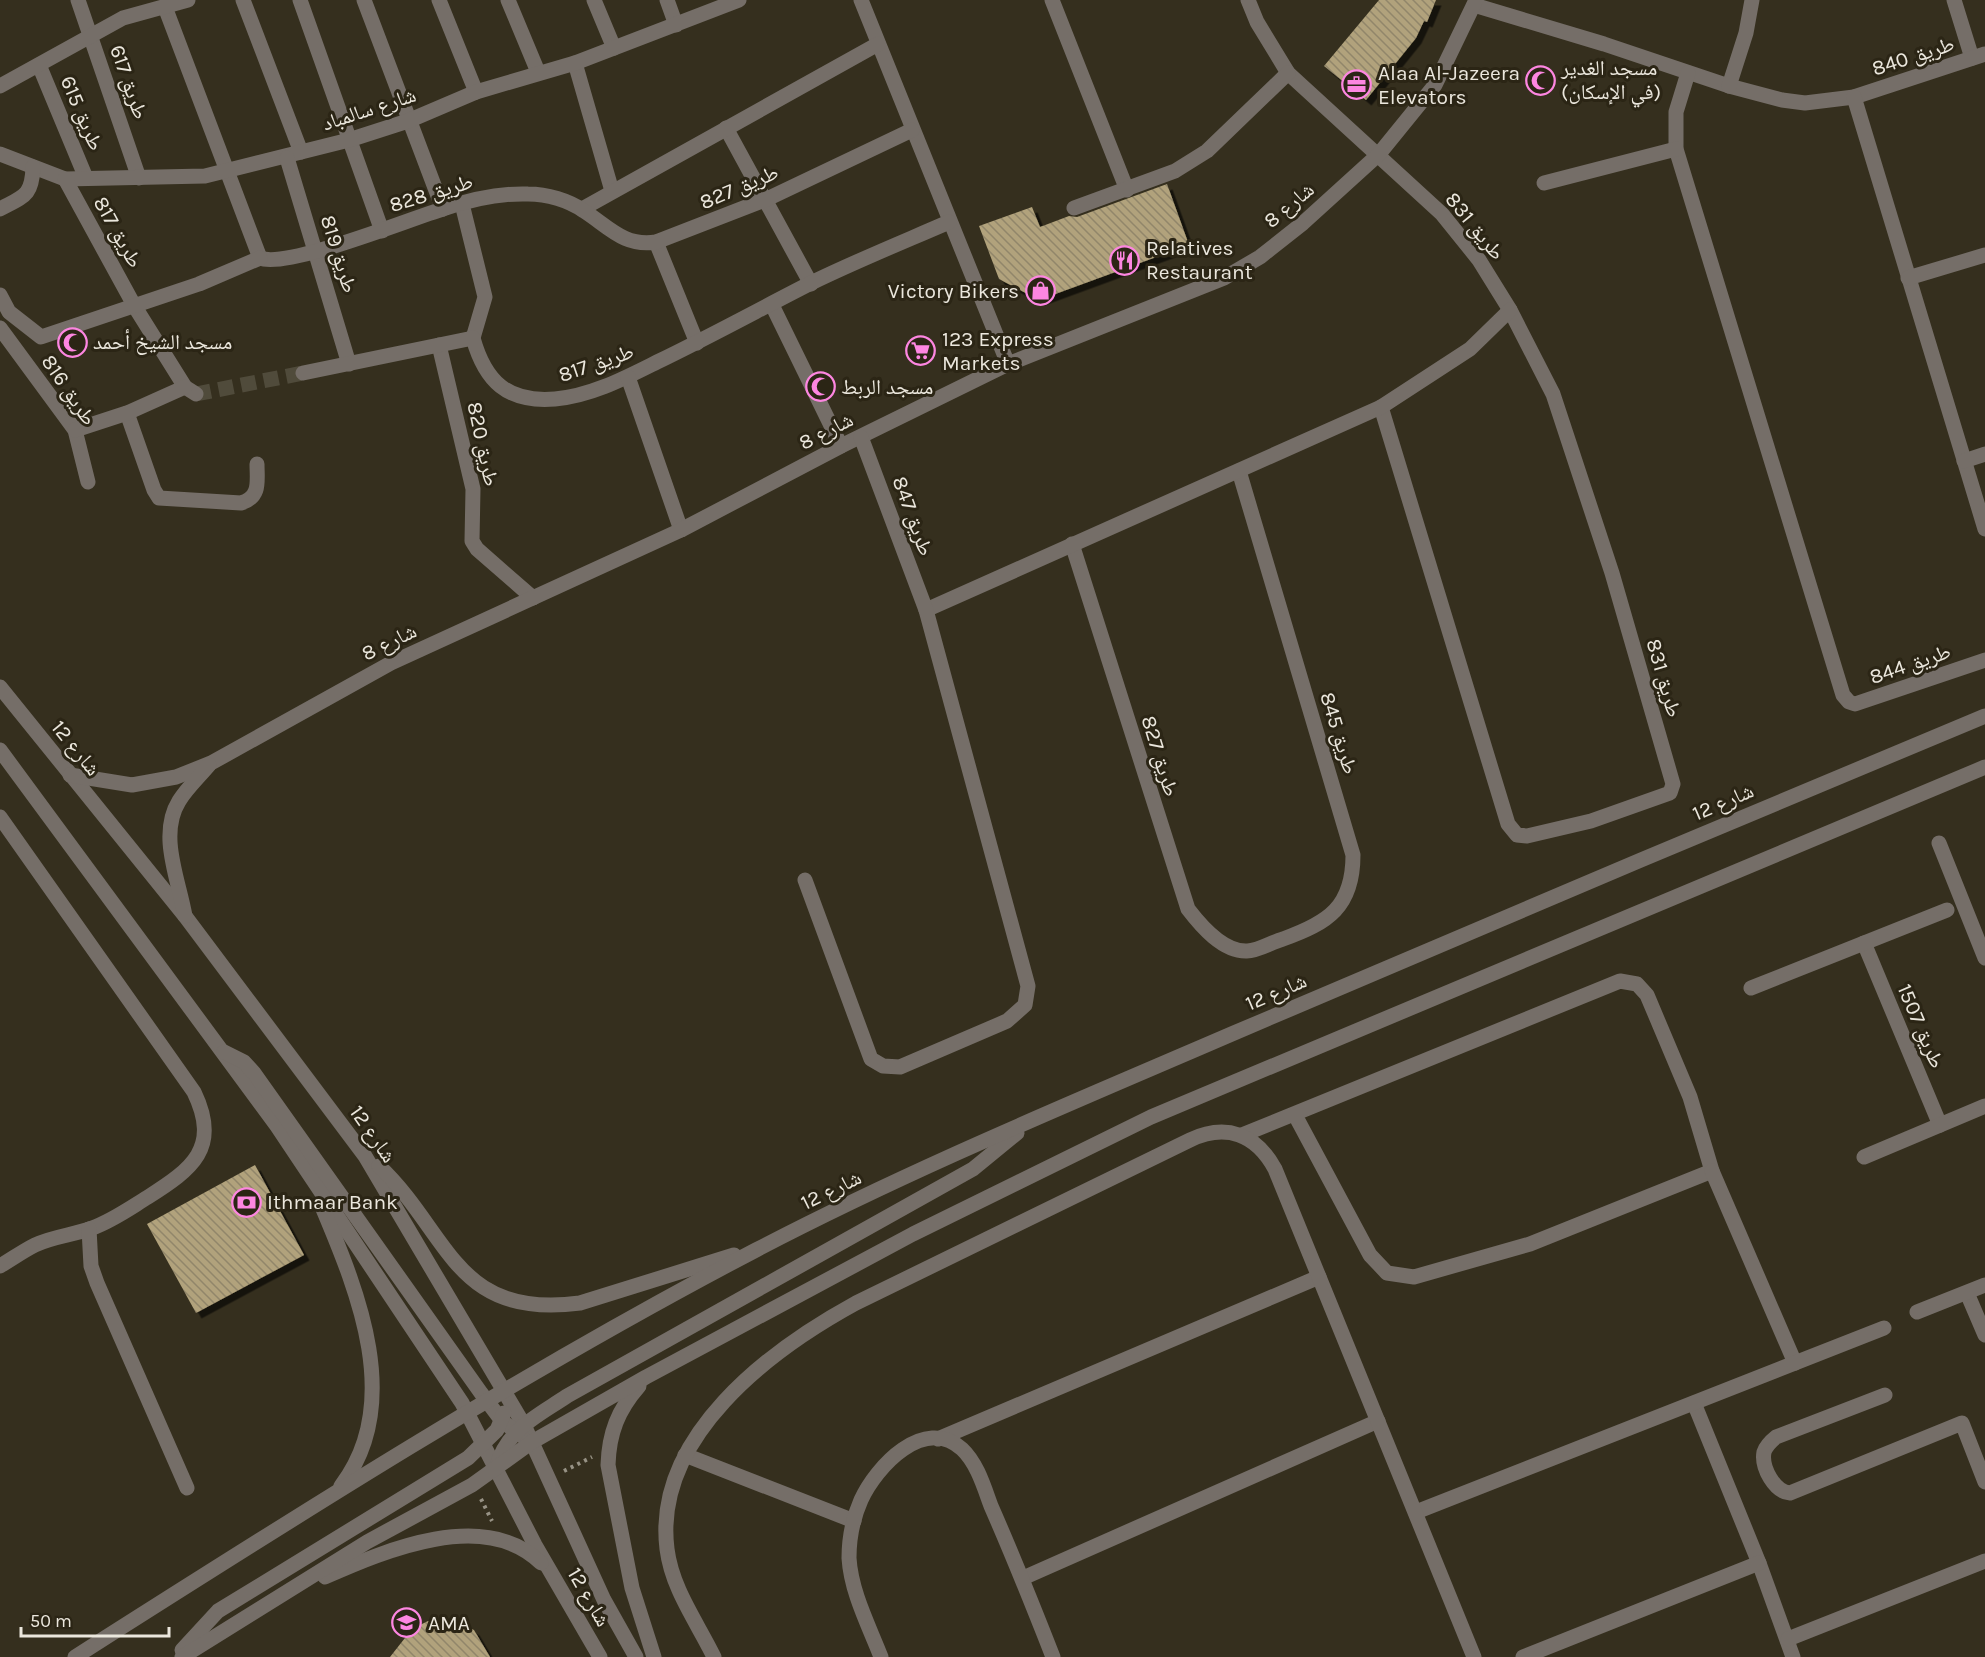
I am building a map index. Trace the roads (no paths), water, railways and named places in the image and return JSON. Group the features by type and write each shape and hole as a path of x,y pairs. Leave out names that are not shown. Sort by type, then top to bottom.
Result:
{"street":[{"name":"طريق 617","path":"78,0 139,178"},
{"name":"طريق 615","path":"0,86 123,18 188,0"},
{"name":"طريق 819","path":"243,0 294,155 317,251 349,364"},
{"path":"300,0 382,231"},
{"path":"364,0 443,209"},
{"path":"439,0 476,92"},
{"path":"508,0 538,72"},
{"path":"594,0 614,48"},
{"path":"667,0 676,25"},
{"name":"شارع سالمباد","path":"0,154 65,179 205,176 349,141 408,121 476,92 575,63 739,0"},
{"path":"861,0 1008,364"},
{"path":"1052,0 1127,190"},
{"name":"طريق 831","path":"1248,0 1262,32 1288,73 1442,214 1479,260 1510,310 1553,394 1609,562 1673,784 1670,793 1591,821 1527,836 1517,835 1508,824 1381,407"},
{"path":"1730,86 1746,33 1752,0"},
{"path":"1954,0 1978,56"},
{"name":"طريق 840","path":"1475,3 1730,86 1782,100 1805,103 1854,97 1978,56"},
{"name":"شارع 8","path":"70,775 132,785 176,777 211,763 391,663 681,530 841,446 1008,364 1224,278 1260,257 1304,223 1379,154 1435,85 1475,3"},
{"path":"0,295 5,314 41,337 200,284 260,258 165,7"},
{"path":"582,209 878,44"},
{"path":"575,63 612,191"},
{"name":"طريق 615","path":"39,64 86,178"},
{"path":"1074,208 1175,171 1207,151 1288,73"},
{"path":"1544,183 1676,148 1676,112 1688,73"},
{"path":"1854,97 1985,529"},
{"path":"726,128 811,284"},
{"name":"طريق 827","path":"582,209 629,241 640,244 656,242 767,200 912,130"},
{"name":"طريق 844","path":"1676,148 1843,695 1849,702 1855,704 1985,660"},
{"path":"0,208 25,196 33,182 33,166"},
{"name":"طريق 817","path":"65,179 135,306 190,390 127,413"},
{"name":"طريق 828","path":"260,258 268,262 317,251 443,209 496,196 528,194 555,197 582,209"},
{"path":"303,373 473,338 485,297 462,204"},
{"name":"طريق 817","path":"473,338 479,360 490,378 508,391 529,398 553,399 577,396 628,376 811,284 949,222"},
{"path":"656,242 697,343"},
{"path":"1908,278 1985,255"},
{"path":"772,305 841,446"},
{"path":"926,610 1381,407 1470,349 1510,310"},
{"name":"طريق 816","path":"0,328 75,430 88,482"},
{"name":"طريق 820","path":"439,345 473,489 472,541 477,549 533,598"},
{"path":"628,376 681,530"},
{"path":"75,430 127,413"},
{"name":"طريق 816","path":"127,413 156,495 164,500 242,503 248,501 257,490 257,464"},
{"name":"طريق 847","path":"805,880 871,1059 883,1066 900,1066 1007,1021 1024,1005 1028,986 926,610 861,437"},
{"path":"1964,461 1985,454"},
{"name":"طريق 845","path":"1239,471 1353,855 1351,883 1346,896 1327,920 1314,928 1247,951"},
{"name":"طريق 827","path":"1072,544 1181,894 1188,909 1208,932 1226,944 1247,951"},
{"name":"شارع 12","path":"0,687 184,916 365,1156 505,1389 519,1428 532,1442 604,1600 636,1657"},
{"name":"شارع 12","path":"505,1389 758,1249 1035,1118 1509,914 1985,716"},
{"path":"0,750 277,1126 469,1413"},
{"name":"شارع 8","path":"184,916 169,840 171,817 179,802 211,763"},
{"path":"182,1657 367,1542 472,1485 532,1442 646,1377 679,1362 913,1234 1151,1117 1985,767"},
{"path":"0,818 194,1092 202,1109 205,1128 202,1147 194,1164 181,1176 122,1214 89,1229 36,1245 0,1266"},
{"path":"0,836 17,842"},
{"path":"1939,843 1984,955"},
{"path":"1751,988 1947,910"},
{"name":"طريق 1507","path":"1863,943 1940,1125"},
{"path":"1242,1135 1620,981 1637,984 1647,995 1690,1097 1712,1171 1795,1362"},
{"path":"222,1051 244,1062 254,1073 502,1420 519,1428"},
{"path":"1864,1157 1985,1106"},
{"path":"1295,1114 1370,1255 1387,1273 1414,1276 1530,1244 1712,1171"},
{"path":"496,1468 502,1448 519,1428 567,1395 973,1169 1035,1118"},
{"path":"714,1657 674,1580 667,1549 666,1516 673,1485 685,1455 711,1417 742,1383 777,1352 815,1325 855,1303 1205,1133 1222,1131 1242,1135 1267,1154 1474,1657"},
{"path":"365,1156 389,1177 453,1262 488,1290 516,1301 556,1307 580,1303 758,1249"},
{"path":"304,1168 339,1248 359,1310 371,1359 369,1418 362,1446 351,1473 339,1489"},
{"path":"89,1229 91,1266 96,1283 187,1488"},
{"path":"881,1657 852,1578 850,1540 854,1521 869,1484 881,1468 913,1443 938,1439 1319,1277"},
{"path":"1917,1312 1985,1285"},
{"path":"1967,1293 1985,1335"},
{"path":"1416,1512 1884,1328"},
{"path":"646,1377 618,1415 608,1448 608,1465 620,1536 632,1588 654,1657"},
{"path":"75,1657 339,1489 469,1413 505,1389"},
{"path":"176,1657 218,1611 468,1458 484,1444 502,1420 505,1389"},
{"path":"1885,1395 1776,1437 1765,1452 1764,1461 1775,1486 1782,1492 1790,1493 1962,1424 1985,1482"},
{"path":"1694,1403 1759,1563 1793,1657"},
{"name":"شارع 12","path":"469,1413 557,1586 600,1657"},
{"path":"1023,1578 1378,1421"},
{"path":"938,1439 951,1442 970,1458 1023,1578 1053,1657"},
{"path":"685,1455 854,1521"},
{"path":"267,1603 351,1565 392,1551 469,1536 495,1537 521,1547 532,1555 557,1586"},
{"path":"1788,1639 1985,1562"},
{"path":"1523,1657 1759,1563"}],"tunnel":[{"path":"196,394 303,373"}],"place":[{"name":"مسجد الغدير (في الإسكان)","path":"1540,80"},
{"name":"Alaa Al-Jazeera Elevators","path":"1357,85"},
{"name":"Relatives Restaurant","path":"1125,260"},
{"name":"Victory Bikers","path":"1040,291"},
{"name":"مسجد الشيخ أحمد","path":"72,342"},
{"name":"123 Express Markets","path":"921,351"},
{"name":"مسجد الربط","path":"820,387"},
{"name":"Ithmaar Bank","path":"246,1202"},
{"name":"AMA","path":"407,1623"}]}
